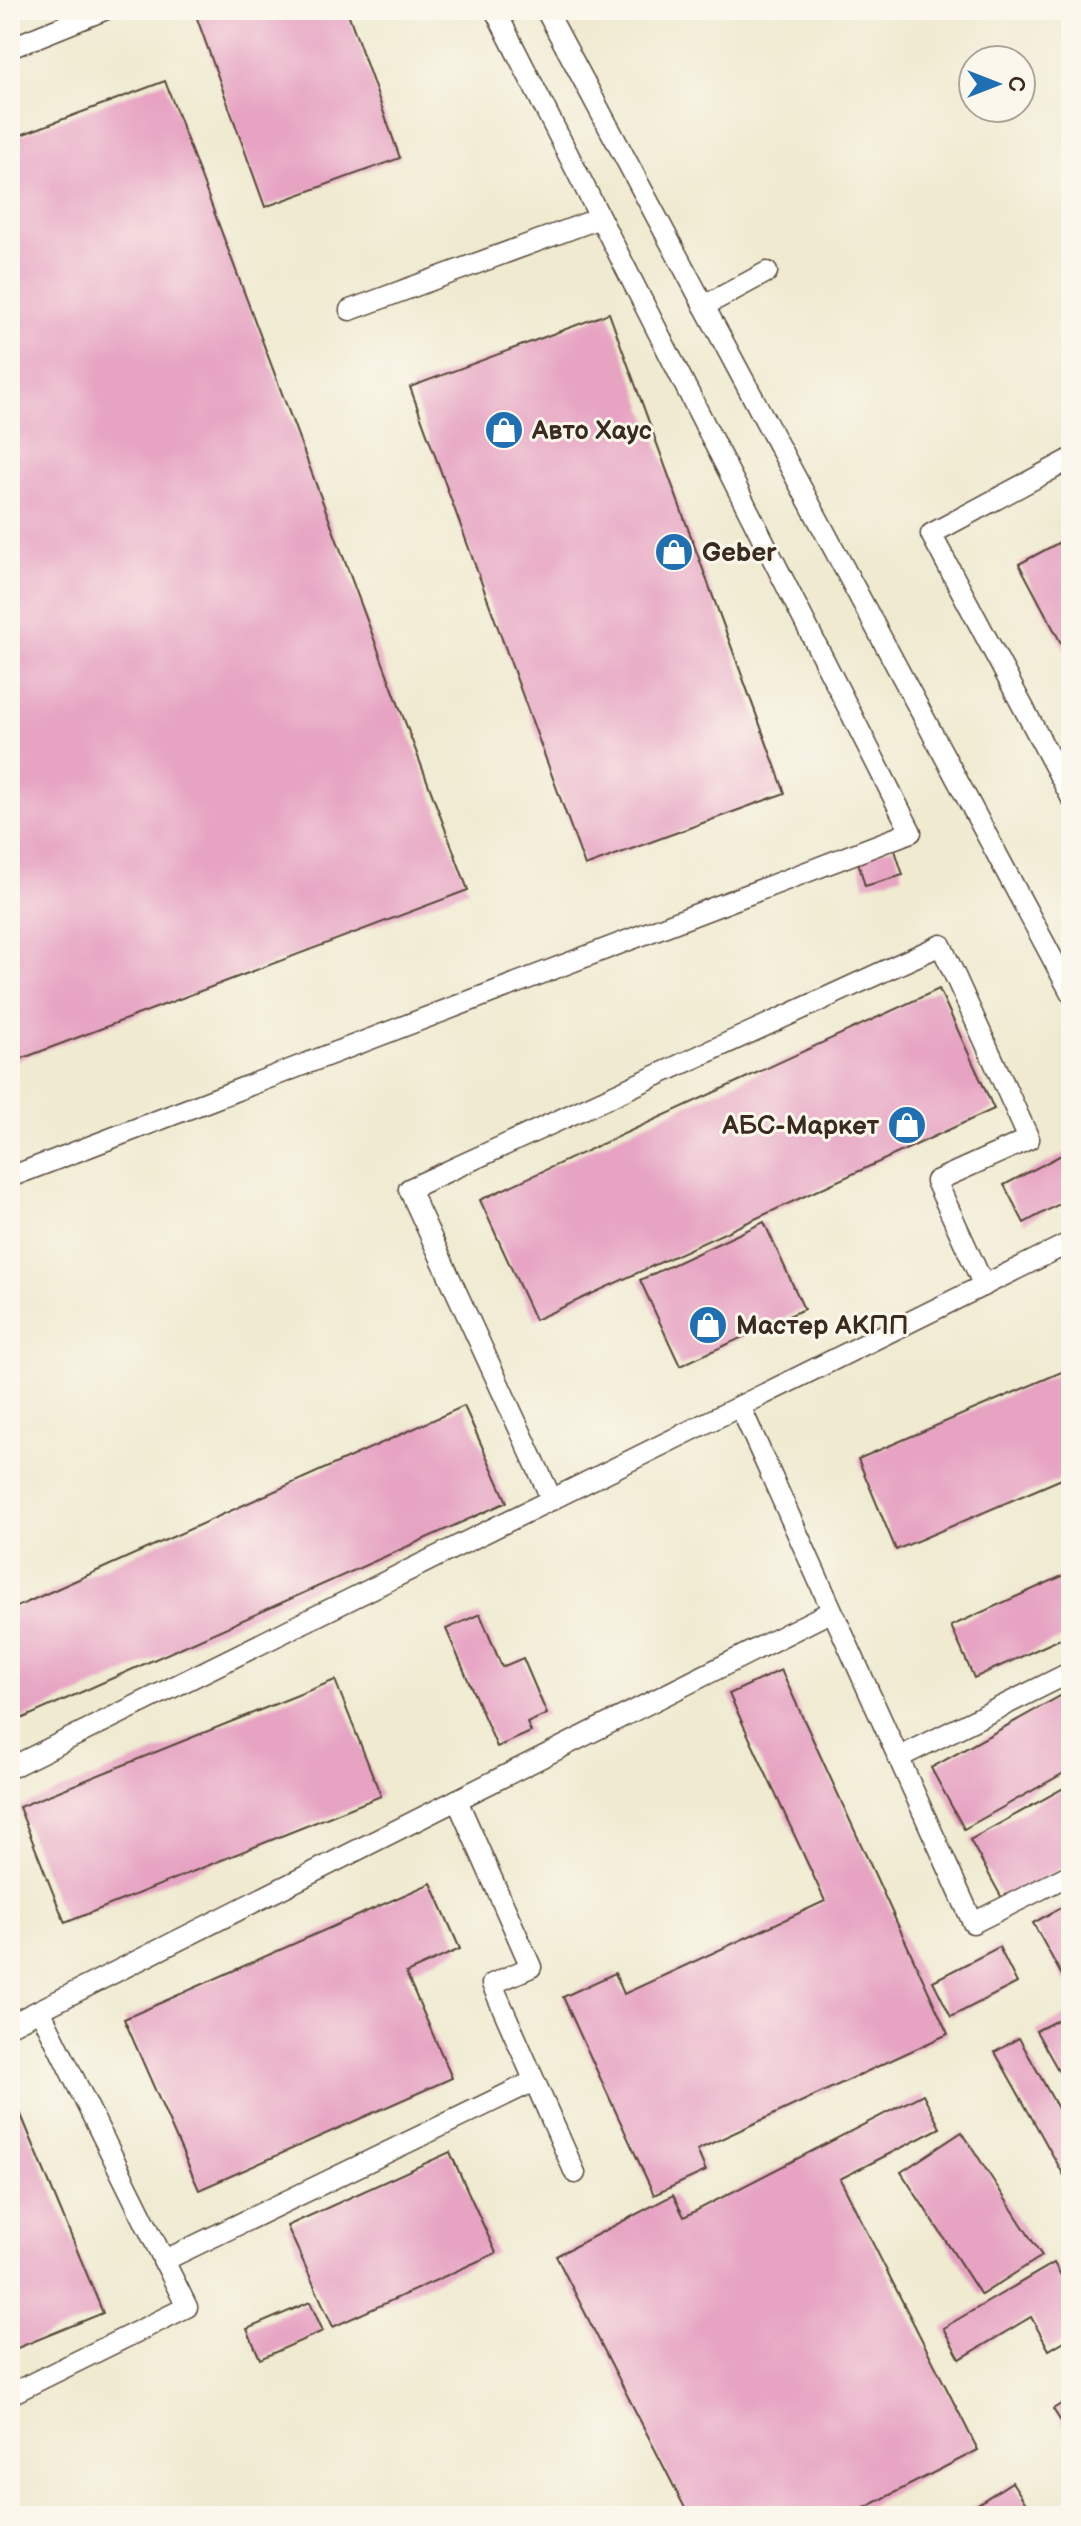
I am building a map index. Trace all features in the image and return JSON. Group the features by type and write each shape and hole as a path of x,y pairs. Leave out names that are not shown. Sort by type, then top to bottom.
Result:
{"lane":[{"path":"10,48 104,10"},
{"path":"10,1177 911,832 495,10"},
{"path":"546,10 1071,993"},
{"path":"350,310 600,218"},
{"path":"704,306 767,272"},
{"path":"1071,459 931,534 1071,797"},
{"path":"552,1500 409,1189 941,945 1029,1139 936,1181 984,1286"},
{"path":"10,1768 1071,1242"},
{"path":"740,1406 973,1923 1071,1874"},
{"path":"10,2025 832,1611"},
{"path":"898,1758 1071,1672"},
{"path":"457,1800 531,1967 492,1984 575,2173"},
{"path":"13,2393 187,2307 40,2010"},
{"path":"163,2261 534,2081"}],"building":[{"path":"194,10 347,10 400,158 265,207"},
{"path":"165,81 468,890 10,1063 10,139"},
{"path":"609,313 785,793 585,866 410,387"},
{"path":"1071,536 1071,662 1019,564"},
{"path":"894,847 903,875 865,886 857,858"},
{"path":"939,989 994,1109 535,1320 480,1200"},
{"path":"1071,1150 1071,1198 1024,1223 1004,1185"},
{"path":"764,1222 804,1309 680,1366 640,1280"},
{"path":"1071,1368 1071,1475 896,1550 858,1459"},
{"path":"464,1406 507,1502 10,1724 10,1610"},
{"path":"1071,1572 1071,1634 974,1678 951,1626"},
{"path":"480,1614 502,1667 523,1658 547,1714 527,1723 531,1732 497,1747 446,1629"},
{"path":"781,1670 948,2034 697,2150 706,2171 654,2195 563,1997 615,1973 624,1994 825,1901 729,1694"},
{"path":"335,1680 381,1796 65,1923 19,1807"},
{"path":"1071,1690 1071,1769 964,1829 931,1768"},
{"path":"1071,1784 1071,1863 1003,1900 970,1840"},
{"path":"431,1883 460,1949 406,1973 452,2078 199,2190 124,2019"},
{"path":"1071,1902 1071,1981 1066,1983 1033,1923"},
{"path":"999,1947 1017,1983 951,2017 933,1981"},
{"path":"1071,2013 1071,2093 1036,2031"},
{"path":"1019,2038 1071,2132 1071,2188 995,2052"},
{"path":"10,2088 103,2313 10,2351"},
{"path":"923,2094 940,2128 840,2179 978,2450 849,2516 689,2516 556,2256 673,2195 684,2217"},
{"path":"962,2132 1042,2256 981,2295 901,2172"},
{"path":"450,2152 496,2253 333,2327 287,2226"},
{"path":"1054,2263 1071,2293 1071,2337 1049,2350 1031,2317 960,2359 943,2328"},
{"path":"310,2302 323,2331 260,2359 247,2329"},
{"path":"1071,2398 1071,2437 1053,2409"},
{"path":"1012,2482 1034,2516 959,2516"}],"place":[{"name":"Авто Хаус","path":"504,430"},
{"name":"Geber","path":"674,552"},
{"name":"АБС-Маркет","path":"907,1125"},
{"name":"Мастер АКПП","path":"708,1325"}]}
